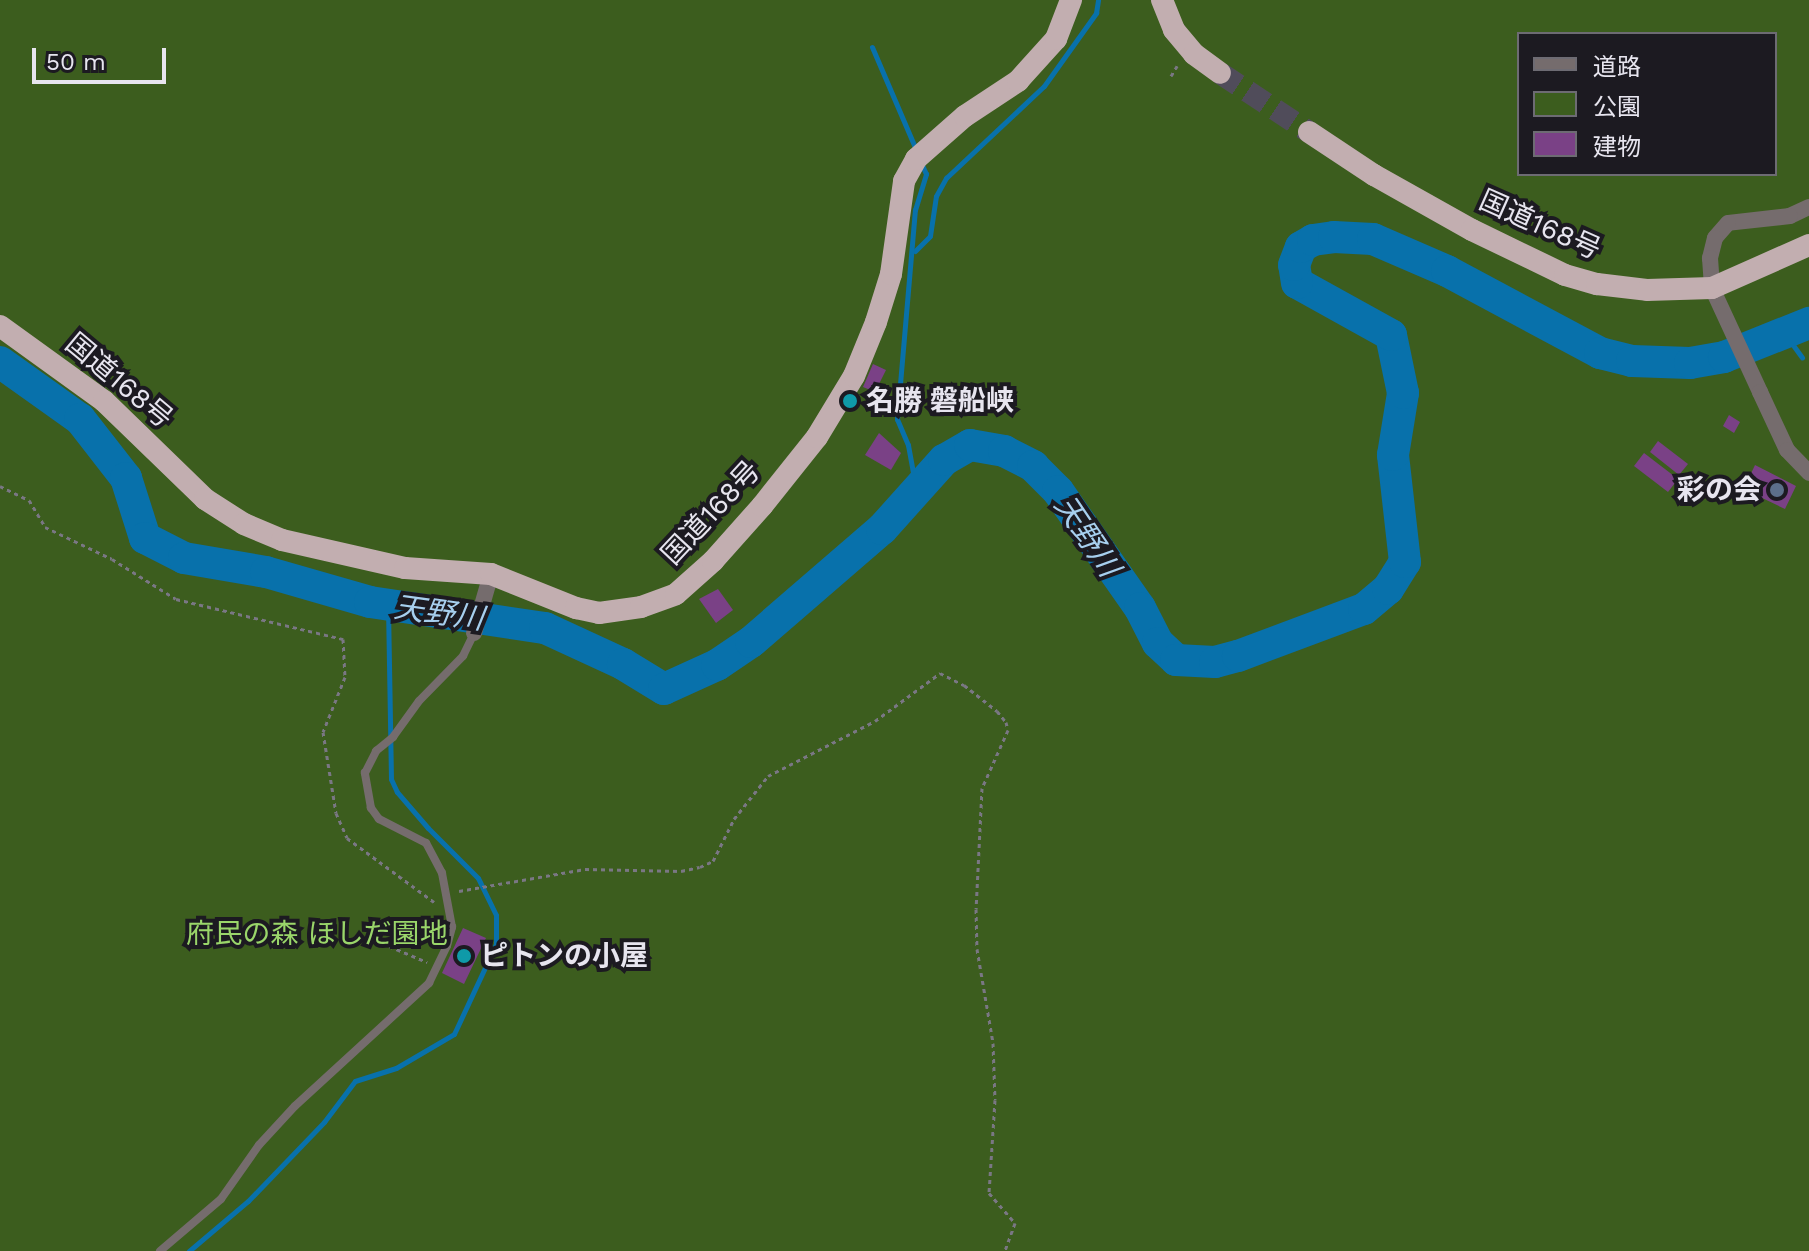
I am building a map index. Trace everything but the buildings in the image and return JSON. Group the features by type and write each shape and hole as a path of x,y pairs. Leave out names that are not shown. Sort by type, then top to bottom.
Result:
{"highway":[{"name":"国道168号","path":"0,326 104,401 205,499 244,524 282,540 405,568 489,581 599,613 641,607 676,594 713,561 817,437 854,376 891,274 904,181 916,159 965,116 1018,81 1056,39 1071,0"},
{"path":"1162,0 1174,30 1194,54 1220,73"},
{"name":"国道168号","path":"1309,132 1374,175 1472,230 1565,275 1628,289 1712,288 1809,245"}],"street":[{"path":"1809,207 1790,216 1728,223 1715,238 1710,258 1712,288 1787,450 1809,473"},
{"path":"474,633 489,581"}],"lane":[{"path":"160,1251 221,1199 276,1126 361,1042 429,983 447,946 450,914 442,873 426,843 379,819 371,808 365,773 376,751 393,737 419,701 463,656 474,633"}],"path":[{"path":"0,486 29,500 45,527 112,559 176,599 343,639 345,677 323,732 328,773 340,825 347,838 450,914"},
{"path":"447,893 585,869 681,871 700,867 713,861 734,819 768,776 875,721 940,673 964,685 997,711 1008,730 982,788 976,909 977,949 993,1043 995,1100 989,1193 1015,1223 1005,1251"},
{"path":"382,943 437,967"}],"green space":[{"name":"府民の森 ほしだ園地","path":"0,0 1809,0 1809,1251 0,1251"}],"waterway":[{"path":"915,251 930,236 936,196 946,178 1044,86 1096,13 1098,0"},
{"path":"872,47 917,152"},
{"path":"916,489 908,445 897,419 915,210 926,174 922,165"},
{"name":"天野川","path":"0,362 80,419 126,478 145,538 184,558 266,572 370,602 545,628 623,664 664,689 717,665 751,642 882,529 944,460 970,445 1004,451 1033,466 1058,491 1140,608 1158,643 1176,660 1215,662 1238,656 1364,609 1388,589 1405,562 1393,455 1403,393 1391,335 1297,283 1294,265 1301,247 1313,240 1334,237 1373,239 1447,271 1600,353 1632,361 1690,363 1724,357 1809,323"},
{"path":"1785,334 1802,357"},
{"path":"189,1251 248,1201 324,1122 355,1081 396,1068 454,1034 496,944 496,915 478,878 428,828 397,792 391,779 388,605"}],"tunnel":[{"path":"1220,73 1309,132"}],"place":[{"name":"名勝 磐船峡","path":"850,401"},
{"name":"彩の会","path":"1777,490"},
{"name":"ピトンの小屋","path":"464,956"}]}
